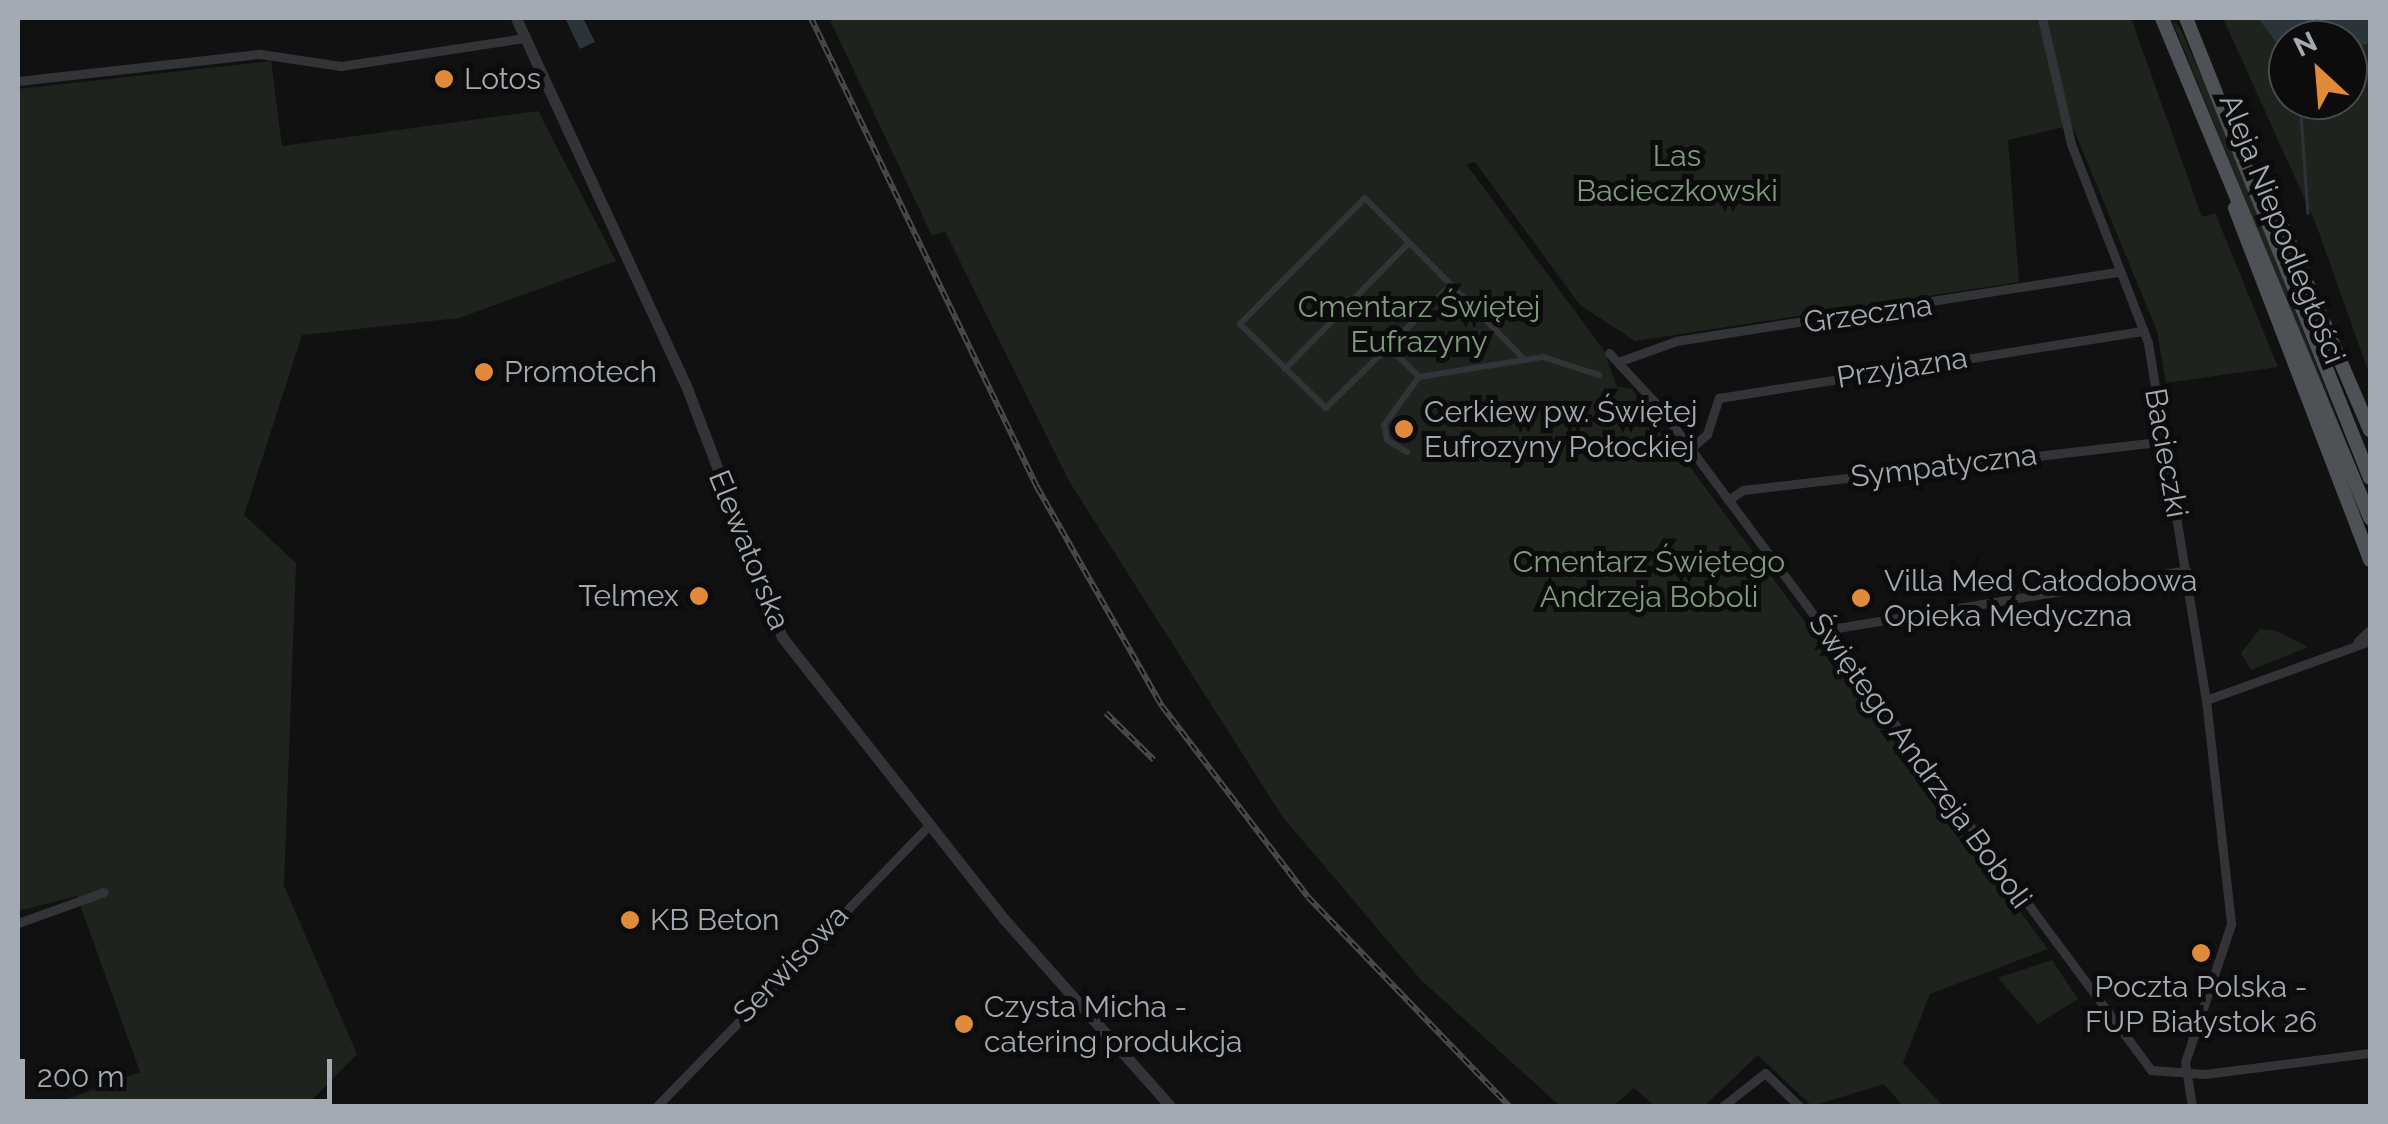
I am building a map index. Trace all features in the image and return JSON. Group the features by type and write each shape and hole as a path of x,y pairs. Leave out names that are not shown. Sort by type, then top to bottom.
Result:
{"main road":[{"name":"Aleja Niepodległości","path":"2162,18 2370,518"},
{"name":"Aleja Niepodległości","path":"2186,18 2370,477"},
{"path":"2221,98 2370,430"},
{"path":"2202,108 2370,560"}],"street":[{"name":"Elewatorska","path":"516,18 685,383 762,598 808,676 928,826 1170,1106"},
{"name":"Bacieczki","path":"2042,18 2071,144 2144,330 2206,700 2232,924 2186,1076"},
{"path":"18,81 260,54 342,66 526,38"},
{"path":"1451,285 1326,408 1240,324 1365,198 1409,243 1451,285 1525,360"},
{"path":"1286,368 1409,243"},
{"name":"Grzeczna","path":"1618,362 1676,341 2119,272"},
{"name":"Przyjazna","path":"1690,449 1707,434 1719,398 2144,330"},
{"path":"1388,347 1419,377"},
{"name":"Świętego Andrzeja Boboli","path":"1609,353 1690,449 2144,1064 2186,1076"},
{"path":"1407,452 1387,440 1384,425 1419,377 1525,360 1599,376"},
{"name":"Sympatyczna","path":"1728,500 1743,490 2164,441"},
{"path":"1825,630 2186,570"},
{"path":"2358,641 2370,630"},
{"path":"2206,700 2358,641 2370,641"},
{"name":"Serwisowa","path":"658,1106 928,826"},
{"path":"18,923 104,892"},
{"path":"2192,1106 2186,1076 2370,1054"},
{"path":"1723,1106 1765,1073 1798,1106"}],"green space":[{"path":"829,18 2131,18 2202,217 2215,213 2278,367 2166,383 2157,331 2072,125 2008,140 2019,282 1635,341 1580,305 1475,162 1466,164 1603,349 1617,387 1632,389 2048,949 1930,994 1903,1063 1943,1106 1903,1106 1884,1084 1812,1106 1758,1055 1704,1106 1655,1106 1634,1088 1613,1106 1560,1106 1421,980 1282,816 1069,481 945,231 932,236"},
{"path":"2171,18 2180,28 2221,120 2370,504"},
{"path":"2223,18 2370,18 2370,376 2316,224 2269,120 2368,120 2368,20 2268,20 2268,118"},
{"path":"271,61 282,146 538,111 616,261 459,318 302,335 244,515 296,563 284,886 357,1054 306,1106 49,1106 140,1072 77,896 18,911 18,89"},
{"path":"2260,629 2276,631 2308,647 2251,670 2241,653"},
{"path":"2052,960 2078,999 2038,1024 1998,978"}],"shaded area":[{"path":"565,18 583,18 595,42 580,49"},
{"path":"2258,18 2370,18 2368,43 2368,20 2268,20 2268,31"}],"waterway":[{"path":"2301,120 2308,213"}],"railway":[{"path":"811,18 1037,487 1162,706 1308,897 1509,1106"},
{"path":"1106,713 1154,760"}],"place":[{"name":"Lotos","path":"444,79"},
{"name":"Promotech","path":"484,372"},
{"name":"Cerkiew pw. Świętej Eufrozyny Połockiej","path":"1404,429"},
{"name":"Telmex","path":"699,596"},
{"name":"Villa Med Całodobowa Opieka Medyczna","path":"1861,598"},
{"name":"KB Beton","path":"630,920"},
{"name":"Poczta Polska - FUP Białystok 26","path":"2201,953"},
{"name":"Czysta Micha - catering produkcja","path":"964,1024"}],"park label":[{"name":"Las Bacieczkowski","path":"1677,173"},
{"name":"Cmentarz Świętej Eufrazyny","path":"1419,324"},
{"name":"Cmentarz Świętego Andrzeja Boboli","path":"1649,579"}]}
